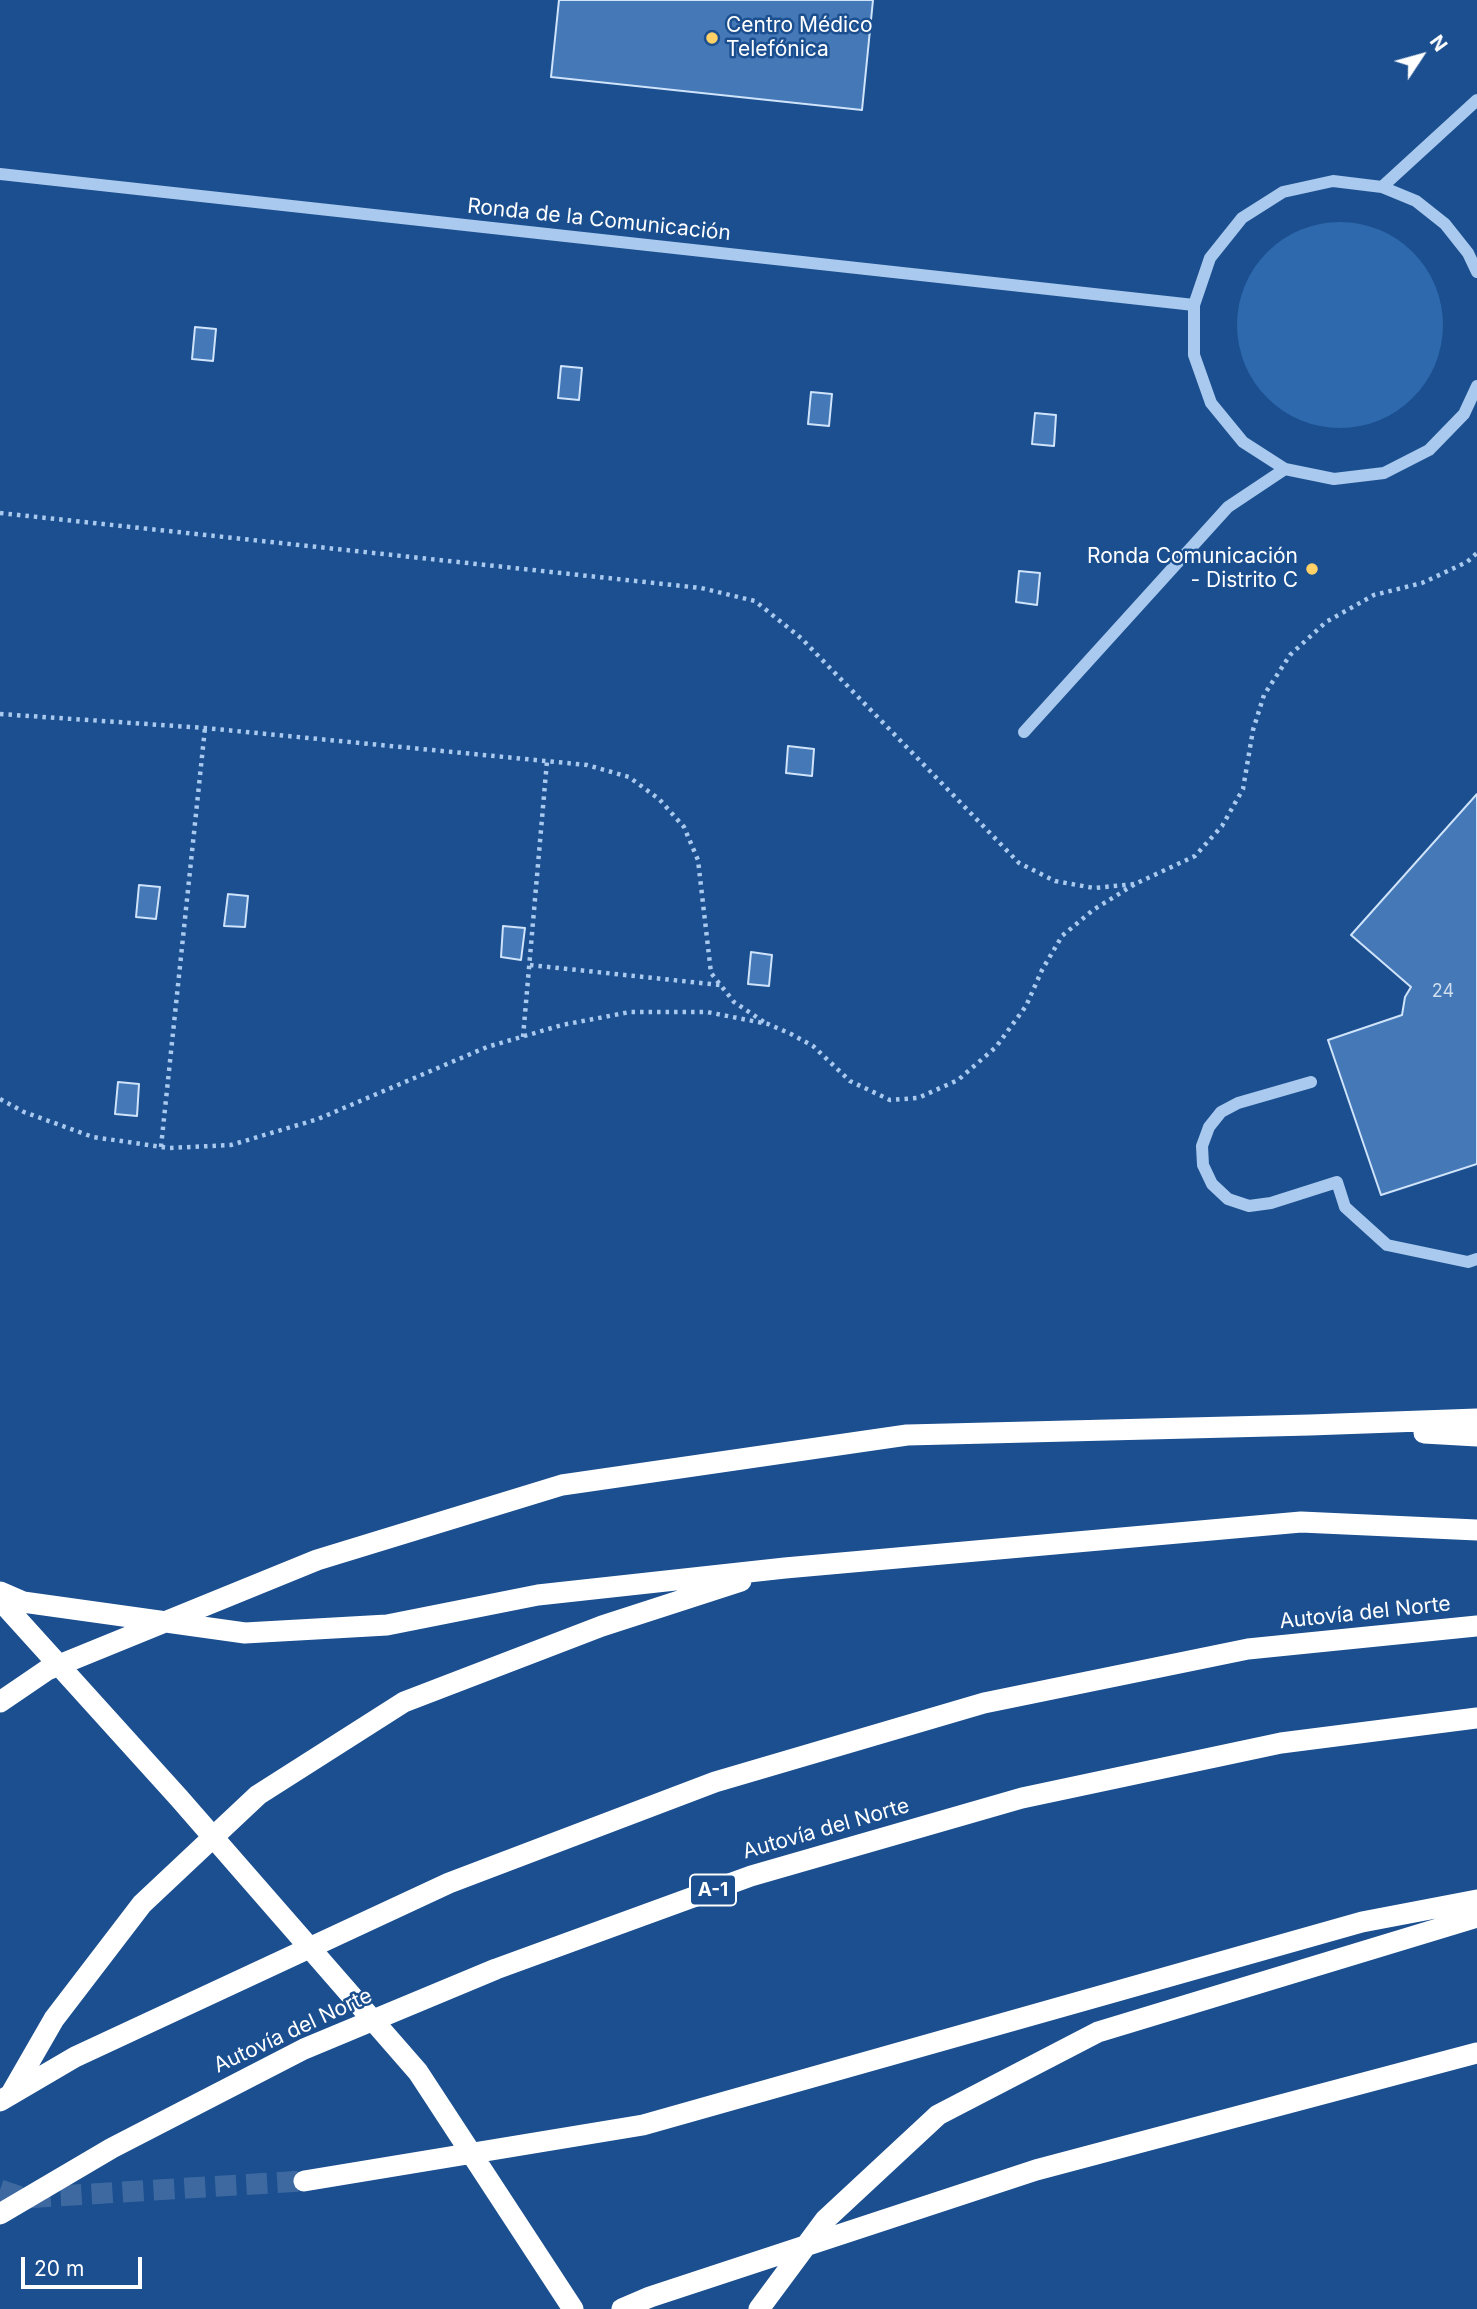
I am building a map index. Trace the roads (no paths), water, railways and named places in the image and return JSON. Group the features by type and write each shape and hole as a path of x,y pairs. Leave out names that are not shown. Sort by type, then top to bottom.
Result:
{"highway":[{"path":"0,1702 47,1670 317,1560 562,1485 907,1435 1477,1419"},
{"path":"1310,1425 1477,1436"},
{"path":"0,1592 23,1602 245,1633 387,1625 538,1595 785,1567 1301,1522 1477,1530"},
{"path":"0,2112 54,2020 142,1904 258,1795 404,1702 602,1626 785,1567"},
{"path":"0,1600 179,1798 418,2072 573,2309"},
{"name":"Autovía del Norte","path":"0,2101 75,2057 449,1883 715,1782 984,1703 1037,1692 1248,1649 1477,1626"},
{"name":"Autovía del Norte","path":"0,2214 112,2148 304,2049 496,1969 751,1876 1022,1798 1281,1743 1477,1718"},
{"path":"304,2181 643,2125 1362,1922 1477,1900"},
{"path":"759,2309 825,2220 938,2115 1098,2032 1477,1917"},
{"path":"622,2309 650,2297 1036,2170 1477,2053"}],"street":[{"path":"1382,187 1477,100"},
{"name":"Ronda de la Comunicación","path":"0,174 1194,305"},
{"path":"1477,272 1473,248 1416,201 1382,187 1333,181 1283,192 1241,218 1210,258 1194,305 1194,355 1211,403 1242,442 1285,469 1334,480 1384,473 1429,450 1464,414 1477,386"},
{"path":"1024,732 1228,507 1285,469"},
{"path":"1311,1082 1238,1102 1221,1112 1209,1127 1202,1146 1203,1165 1212,1184 1228,1199 1249,1206 1271,1203 1337,1182 1345,1207 1387,1245 1468,1262 1477,1259"}],"tunnel":[{"path":"0,2190 24,2198 304,2181"}],"place":[{"name":"Centro Médico Telefónica","path":"712,38"},
{"name":"Ronda Comunicación - Distrito C","path":"1312,569"}]}
